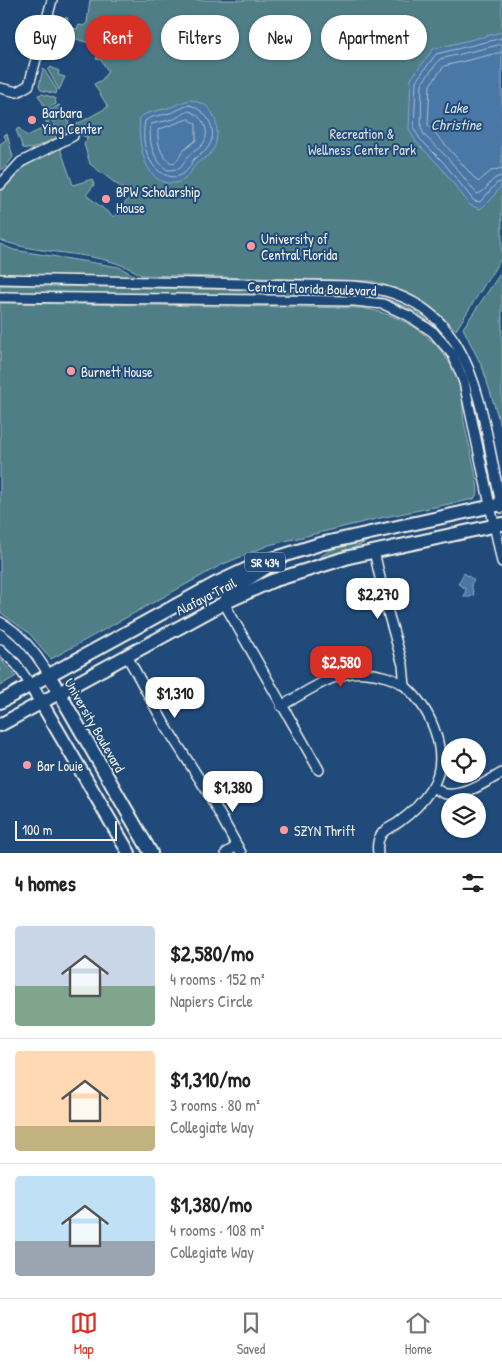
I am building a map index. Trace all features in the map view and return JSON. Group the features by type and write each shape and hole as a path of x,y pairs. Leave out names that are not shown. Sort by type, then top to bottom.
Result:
{"main road":[{"name":"Alafaya Trail","path":"0,702 215,584 288,553 350,536 499,506"},
{"name":"Alafaya Trail","path":"0,725 224,603 297,572 374,551 498,525"},
{"path":"224,603 230,590 288,553"},
{"name":"University Boulevard","path":"49,675 151,853"},
{"path":"31,685 129,853"}],"street":[{"path":"0,88 17,92 29,85 52,0"},
{"path":"1,180 21,162 73,136"},
{"name":"Central Florida Boulevard","path":"0,279 376,287 401,296 424,308 445,327 462,350 474,380 499,506 498,525 502,562"},
{"name":"Central Florida Boulevard","path":"0,297 354,301 383,304 409,316 432,332 453,355 469,399 499,506"},
{"path":"374,551 387,609 403,665 405,686"},
{"path":"224,603 319,770"},
{"name":"University Boulevard","path":"0,622 12,628 34,653 49,675"},
{"path":"0,649 16,664 31,685"},
{"path":"127,656 165,725 207,791 239,850 226,853"},
{"path":"282,706 342,674 365,673 394,680 405,686 422,706 434,731 440,751 439,768 432,787 419,807 381,834 376,846 378,853"},
{"path":"432,787 446,794 463,792 473,789 502,773"}],"green space":[{"name":"Recreation & Wellness Center Park","path":"90,0 502,0 502,257 456,330 427,305 417,299 396,289 371,281 141,275 109,261 35,249 0,240 0,193 9,176 16,169 33,159 60,148 73,185 92,179 94,185 86,195 114,217 131,195 90,164 84,144 88,138 75,132 62,136 59,134 108,107 94,84 102,80 108,71 101,60 151,60 151,15 88,15"},
{"name":"Recreation & Wellness Center Park","path":"85,24 85,42 75,39 75,29 77,29 79,25"},
{"path":"51,67 59,71 58,75 65,77 59,90 48,70"},
{"path":"43,68 57,90 56,94 41,90 39,86"},
{"path":"42,94 55,98 56,104 46,109 38,95"},
{"path":"59,105 70,125 58,132 47,112"},
{"path":"45,114 56,138 31,149 23,148 16,130 19,128 27,136 46,127 48,125 43,116"},
{"path":"7,134 13,157 5,168 0,170 0,144 6,140 4,135"},
{"path":"0,244 14,250 119,267 137,277 0,274"},
{"path":"502,271 502,430 483,369 463,328"},
{"path":"0,285 251,290 255,293 251,296 0,292"},
{"path":"285,291 358,294 401,304 421,315 439,331 456,352 441,336 417,316 388,302 286,296 283,293"},
{"path":"0,303 362,308 396,318 426,335 438,347 456,376 462,394 463,418 476,474 478,492 474,499 380,518 269,545 221,565 51,659 29,633 0,612"},
{"path":"378,536 346,552 315,560 342,543"},
{"path":"0,659 16,676 0,686"}],"water":[{"name":"Lake Christine","path":"502,32 502,184 490,201 480,209 470,205 440,166 416,142 409,129 411,79 425,60 427,60 433,49"},
{"path":"191,100 210,109 216,121 217,135 214,149 207,157 197,163 183,180 175,183 164,182 149,169 144,159 141,148 140,117 150,112"},
{"path":"464,573 474,580 471,584 474,595 470,597 464,597 466,589 458,584"}],"place":[{"name":"Barbara Ying Center","path":"32,120"},
{"name":"BPW Scholarship House","path":"106,199"},
{"name":"University of Central Florida","path":"251,246"},
{"name":"Burnett House","path":"71,371"},
{"name":"Bar Louie","path":"27,765"},
{"name":"SZYN Thrift","path":"284,830"}]}
